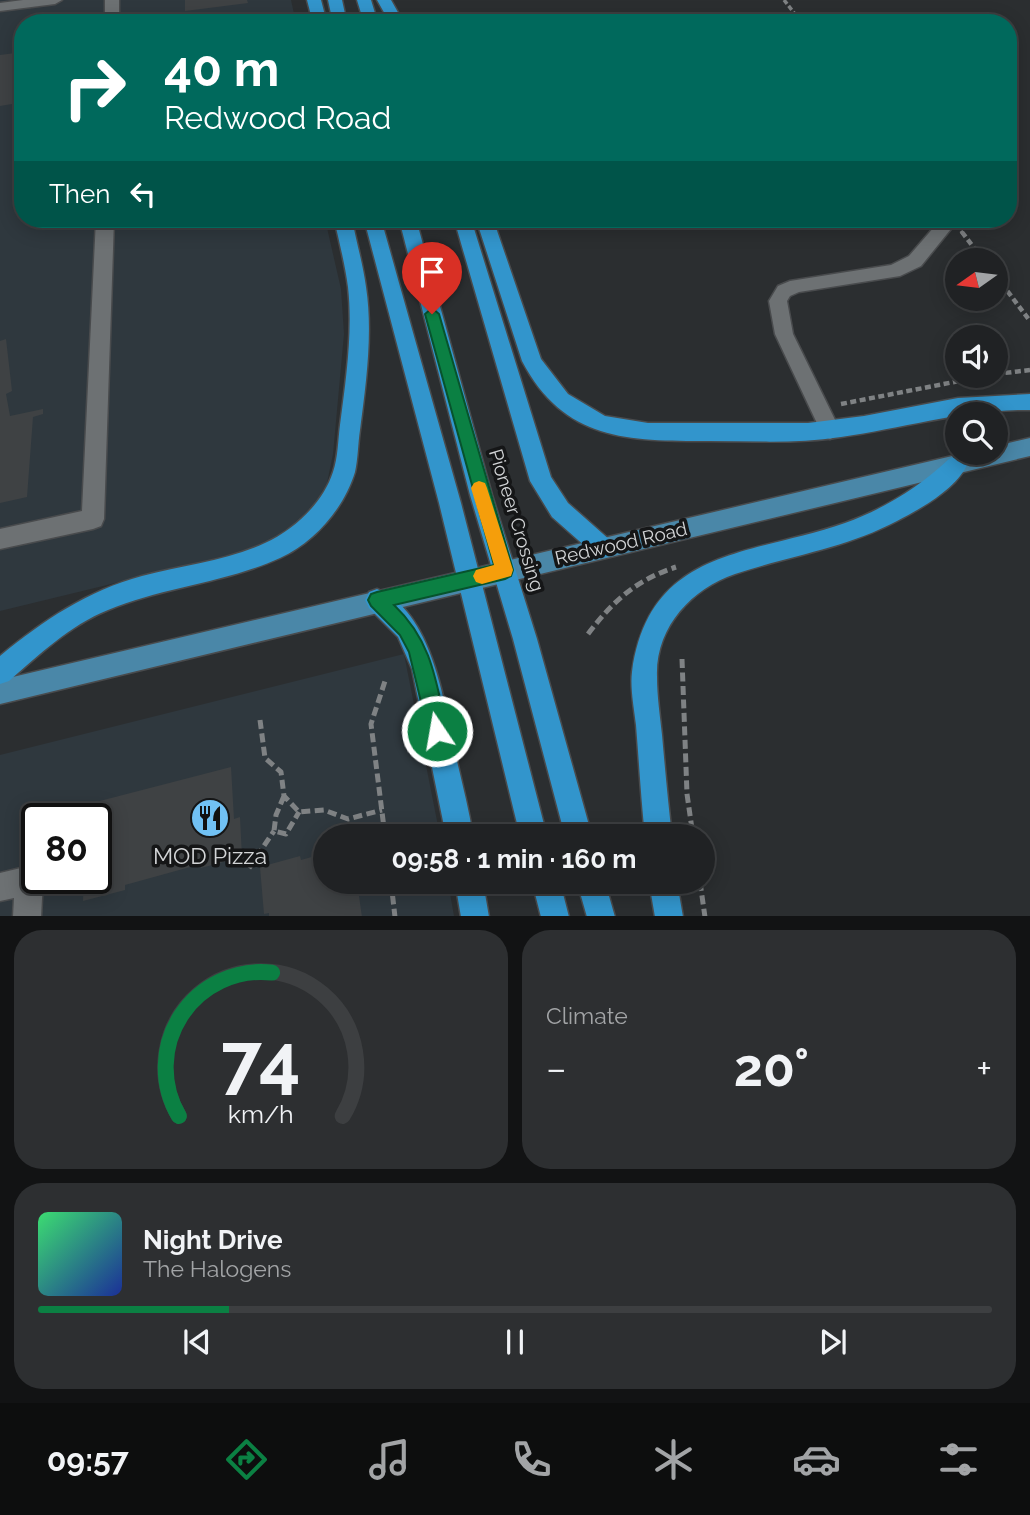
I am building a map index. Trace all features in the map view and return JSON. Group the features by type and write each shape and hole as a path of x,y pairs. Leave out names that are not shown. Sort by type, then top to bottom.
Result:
{"highway":[{"path":"0,672 52,629 103,600 130,590 265,556 298,536 321,514 344,471 356,369 357,288 345,228"},
{"path":"374,228 469,579 531,824"},
{"name":"Pioneer Crossing","path":"409,228 481,495 505,570 576,824"},
{"path":"465,228 541,481 560,510 603,548"},
{"path":"487,228 532,361 548,387 572,409 604,424 641,431 782,433 830,430 952,407 1030,402"},
{"path":"657,824 644,674 647,648 663,611 682,590 705,575 826,539 876,521 920,496 956,465"},
{"path":"377,600 406,629 424,668 457,824"},
{"path":"471,894 475,916"},
{"path":"549,894 555,916"},
{"path":"595,894 601,916"},
{"path":"665,894 669,916"}],"main road":[{"name":"Redwood Road","path":"1008,452 1030,447"},
{"name":"Redwood Road","path":"0,692 377,600 956,465"}],"street":[{"path":"0,8 55,0"},
{"path":"0,539 93,519 104,228"},
{"path":"830,430 784,334 778,301 784,291 817,282 894,271 915,261 951,228"},
{"path":"0,887 29,880 27,916"}],"path":[{"path":"784,0 795,14"},
{"path":"958,228 974,248"},
{"path":"1008,292 1030,321"},
{"path":"1008,373 1030,370"},
{"path":"820,408 945,384"},
{"path":"681,659 687,794 692,824"},
{"path":"384,824 371,724 386,678"},
{"path":"249,868 274,831 276,815 284,796 281,772 265,758 260,720"},
{"path":"284,796 299,812"},
{"path":"274,831 286,834 299,812 320,808 348,819 382,810"},
{"path":"392,894 395,916"},
{"path":"702,894 705,916"}],"shaded area":[{"path":"0,0 291,0 294,14 14,14 14,228 327,228 341,289 344,334 333,454 327,483 315,504 301,520 273,540 243,552 0,611"},
{"path":"404,654 438,824 313,824 313,894 450,894 454,916 0,916 0,755"}],"building":[{"path":"185,0 247,0 248,3 185,11"},
{"path":"14,53 14,104 0,106 0,55"},
{"path":"6,339 12,391 6,394 10,416 43,409 43,414 33,417 27,497 0,503 0,341"},
{"path":"231,767 234,819 240,817 242,857 201,868 201,864 125,885 125,890 112,893 112,803 92,803"},
{"path":"300,856 301,860 313,857 313,894 359,894 362,916 264,914 260,867"},
{"path":"83,894 110,894 83,901"}],"slow traffic":[{"path":"479,488 505,570 482,576"}],"place":[{"name":"MOD Pizza","path":"210,818"}],"route":[{"path":"432,314 481,495 505,570 377,600 406,629 416,647 424,668 437,731"}]}
